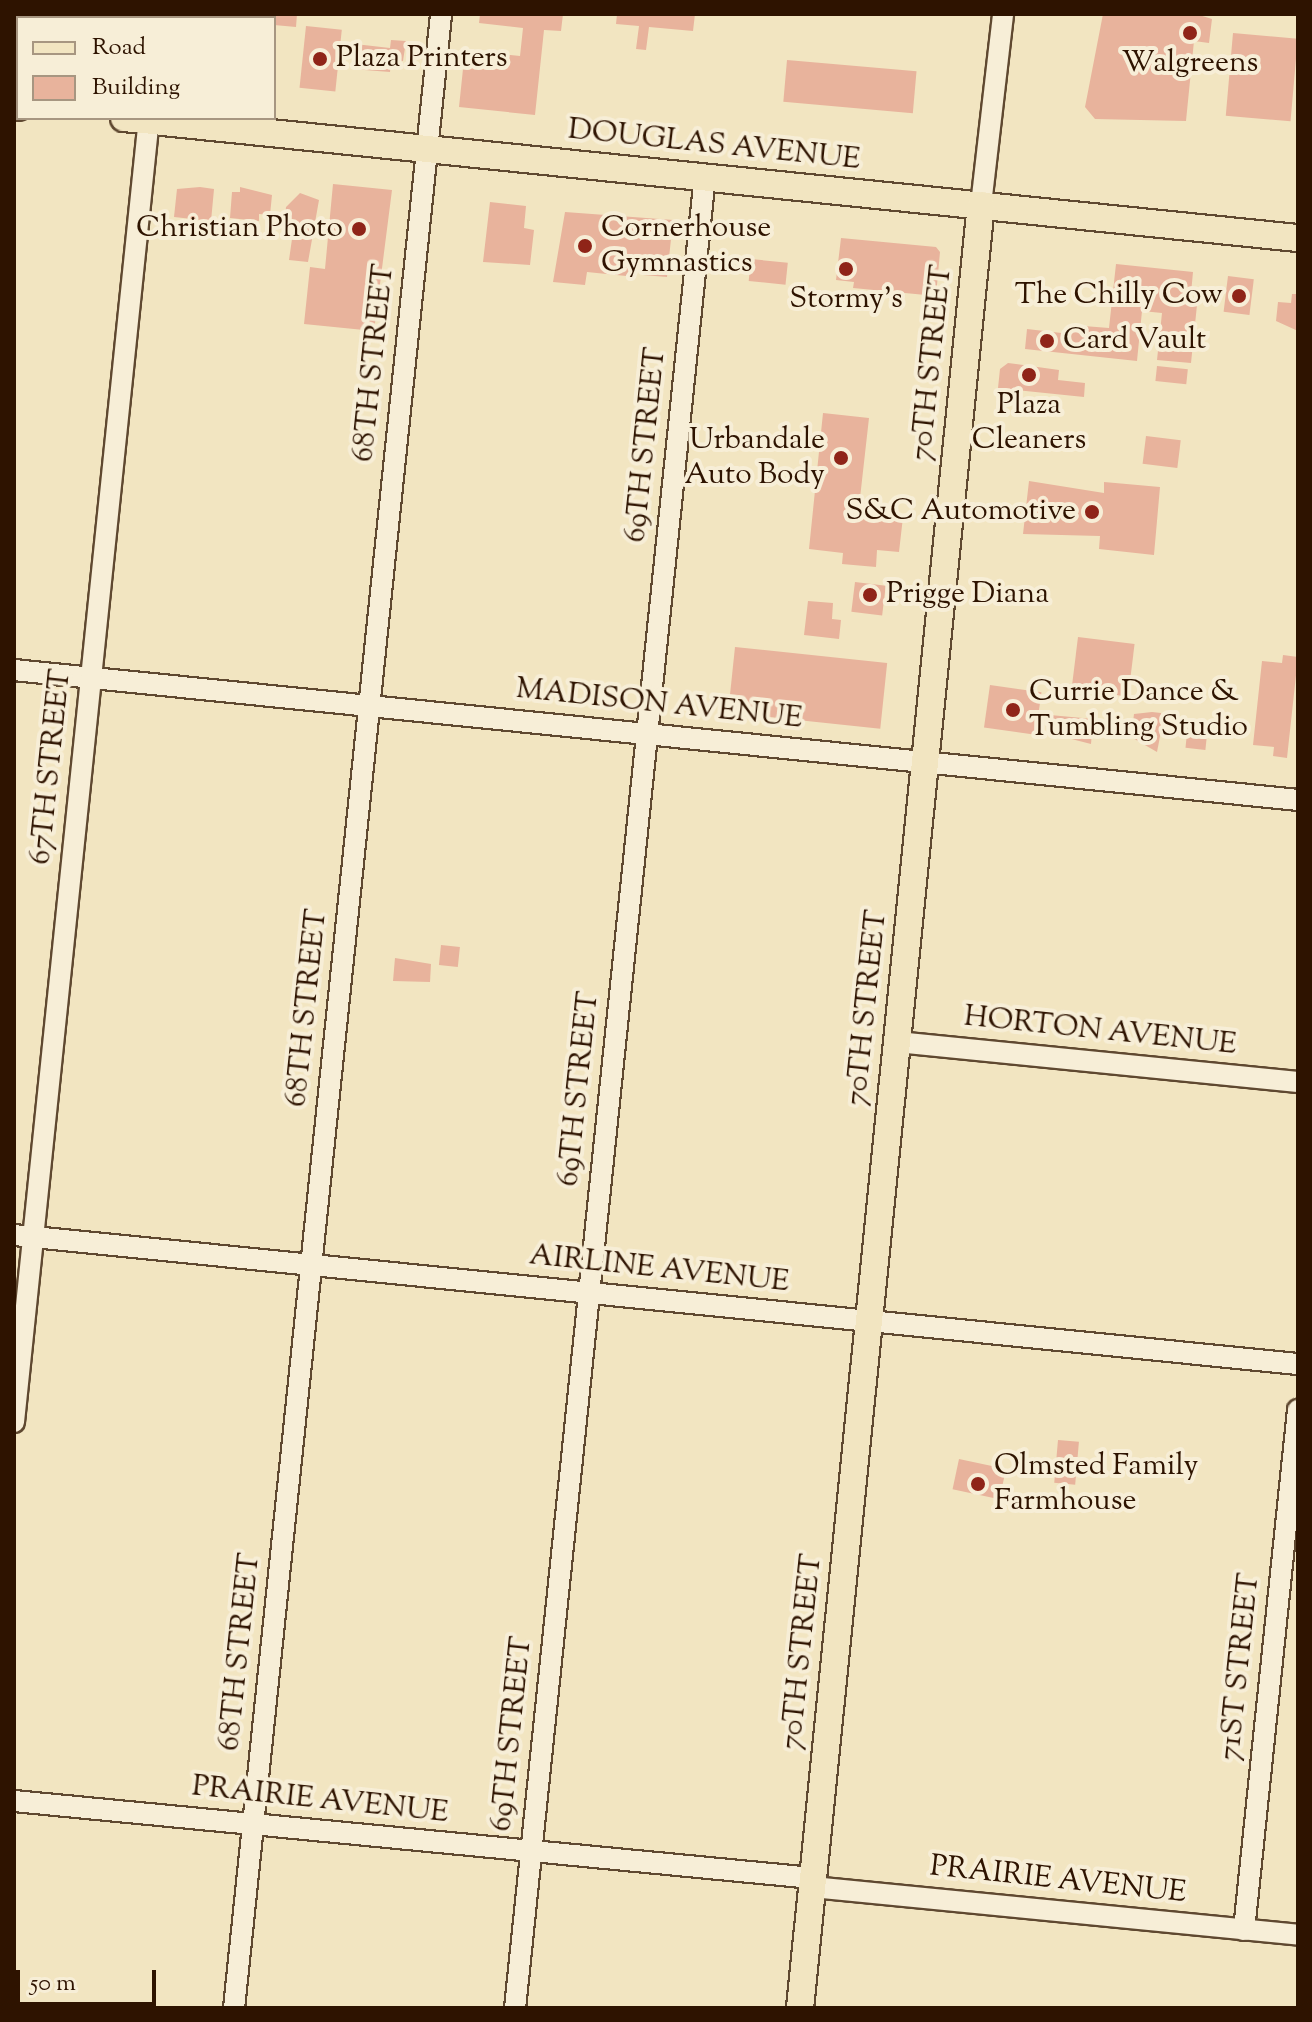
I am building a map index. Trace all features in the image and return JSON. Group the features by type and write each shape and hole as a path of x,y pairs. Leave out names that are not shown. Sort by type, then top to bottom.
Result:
{"main road":[{"name":"DOUGLAS AVENUE","path":"151,120 1298,238"},
{"name":"70TH STREET","path":"800,2008 981,205"}],"street":[{"name":"68TH STREET","path":"234,2008 441,14"},
{"name":"70TH STREET","path":"981,205 1003,14"},
{"name":"67TH STREET","path":"14,1422 24,1236 91,678 141,120"},
{"name":"69TH STREET","path":"515,2008 705,177"},
{"name":"MADISON AVENUE","path":"14,670 1298,800"},
{"name":"HORTON AVENUE","path":"897,1042 1298,1082"},
{"name":"AIRLINE AVENUE","path":"24,1236 1298,1364"},
{"name":"71ST STREET","path":"1244,1930 1298,1410"},
{"name":"PRAIRIE AVENUE","path":"14,1801 531,1852 1298,1935"}],"building":[{"path":"194,14 297,14 296,27 276,25 276,16"},
{"path":"480,14 563,14 561,31 544,30 535,115 459,107 465,50 520,56 523,28 479,23"},
{"path":"617,14 695,14 693,31 649,27 646,50 636,49 639,26 616,24"},
{"name":"Walgreens","path":"1103,14 1196,14 1212,19 1209,43 1194,41 1186,121 1095,119 1085,107"},
{"name":"Plaza Printers","path":"306,26 342,30 335,91 300,88"},
{"path":"1233,33 1298,39 1291,121 1226,116"},
{"path":"391,40 406,41 403,61 391,60 390,72 352,69 355,44 390,48"},
{"path":"787,60 917,71 913,113 783,102"},
{"name":"Christian Photo","path":"333,184 392,190 374,331 304,324 310,267 325,269"},
{"path":"240,187 272,195 270,215 259,214 259,221 230,218 232,192 240,192"},
{"path":"177,189 214,189 211,221 174,217"},
{"path":"300,193 319,200 308,262 289,260 292,239 284,227 286,207"},
{"path":"490,202 526,206 524,228 534,230 530,265 483,262"},
{"path":"565,212 673,220 667,277 643,275 644,260 638,259 636,277 587,272 585,285 553,282"},
{"path":"841,238 936,247 940,252 936,296 853,288 854,282 836,280"},
{"path":"751,259 788,263 785,285 749,281"},
{"path":"1116,264 1193,272 1190,304 1197,305 1191,363 1157,360 1162,313 1142,311 1137,361 1025,349 1027,329 1070,334 1071,325 1109,328"},
{"name":"The Chilly Cow","path":"1228,276 1254,279 1249,315 1224,312"},
{"path":"1292,294 1298,294 1298,331 1276,321 1278,302 1291,303"},
{"name":"Plaza Cleaners","path":"1008,363 1059,370 1058,380 1085,383 1084,397 998,388 1000,369"},
{"path":"1157,366 1188,369 1186,384 1155,381"},
{"name":"Urbandale Auto Body","path":"823,413 869,418 860,498 870,508 898,510 903,517 899,552 877,550 876,567 842,564 843,553 809,549"},
{"path":"1146,436 1181,440 1177,468 1143,464"},
{"name":"S&C Automotive","path":"1029,481 1104,493 1104,482 1160,487 1154,555 1099,549 1100,536 1023,534"},
{"name":"Prigge Diana","path":"855,582 886,586 882,616 851,612"},
{"path":"808,601 833,603 832,619 841,620 839,639 804,635"},
{"path":"1078,637 1135,644 1128,697 1072,690"},
{"path":"735,647 887,663 880,729 728,713"},
{"path":"1283,655 1298,657 1287,758 1273,756 1274,747 1253,745 1262,661 1282,663"},
{"name":"Currie Dance & Tumbling Studio","path":"990,685 1041,692 1036,735 984,728"},
{"path":"1161,713 1163,721 1157,752 1131,737 1134,714"},
{"path":"1050,715 1093,719 1091,744 1048,733"},
{"path":"1188,724 1208,726 1205,750 1185,748"},
{"path":"441,945 460,947 458,967 439,965"},
{"path":"395,958 431,964 430,982 393,981"},
{"path":"1058,1440 1079,1442 1075,1485 1054,1483"},
{"name":"Olmsted Family Farmhouse","path":"959,1459 1006,1469 1000,1499 953,1489"}],"place":[{"name":"Walgreens","path":"1190,33"},
{"name":"Plaza Printers","path":"320,59"},
{"name":"Christian Photo","path":"359,229"},
{"name":"Cornerhouse Gymnastics","path":"585,246"},
{"name":"Stormy's","path":"846,269"},
{"name":"The Chilly Cow","path":"1239,296"},
{"name":"Card Vault","path":"1047,341"},
{"name":"Plaza Cleaners","path":"1029,375"},
{"name":"Urbandale Auto Body","path":"841,458"},
{"name":"S&C Automotive","path":"1092,512"},
{"name":"Prigge Diana","path":"870,595"},
{"name":"Currie Dance & Tumbling Studio","path":"1013,710"},
{"name":"Olmsted Family Farmhouse","path":"978,1484"}]}
